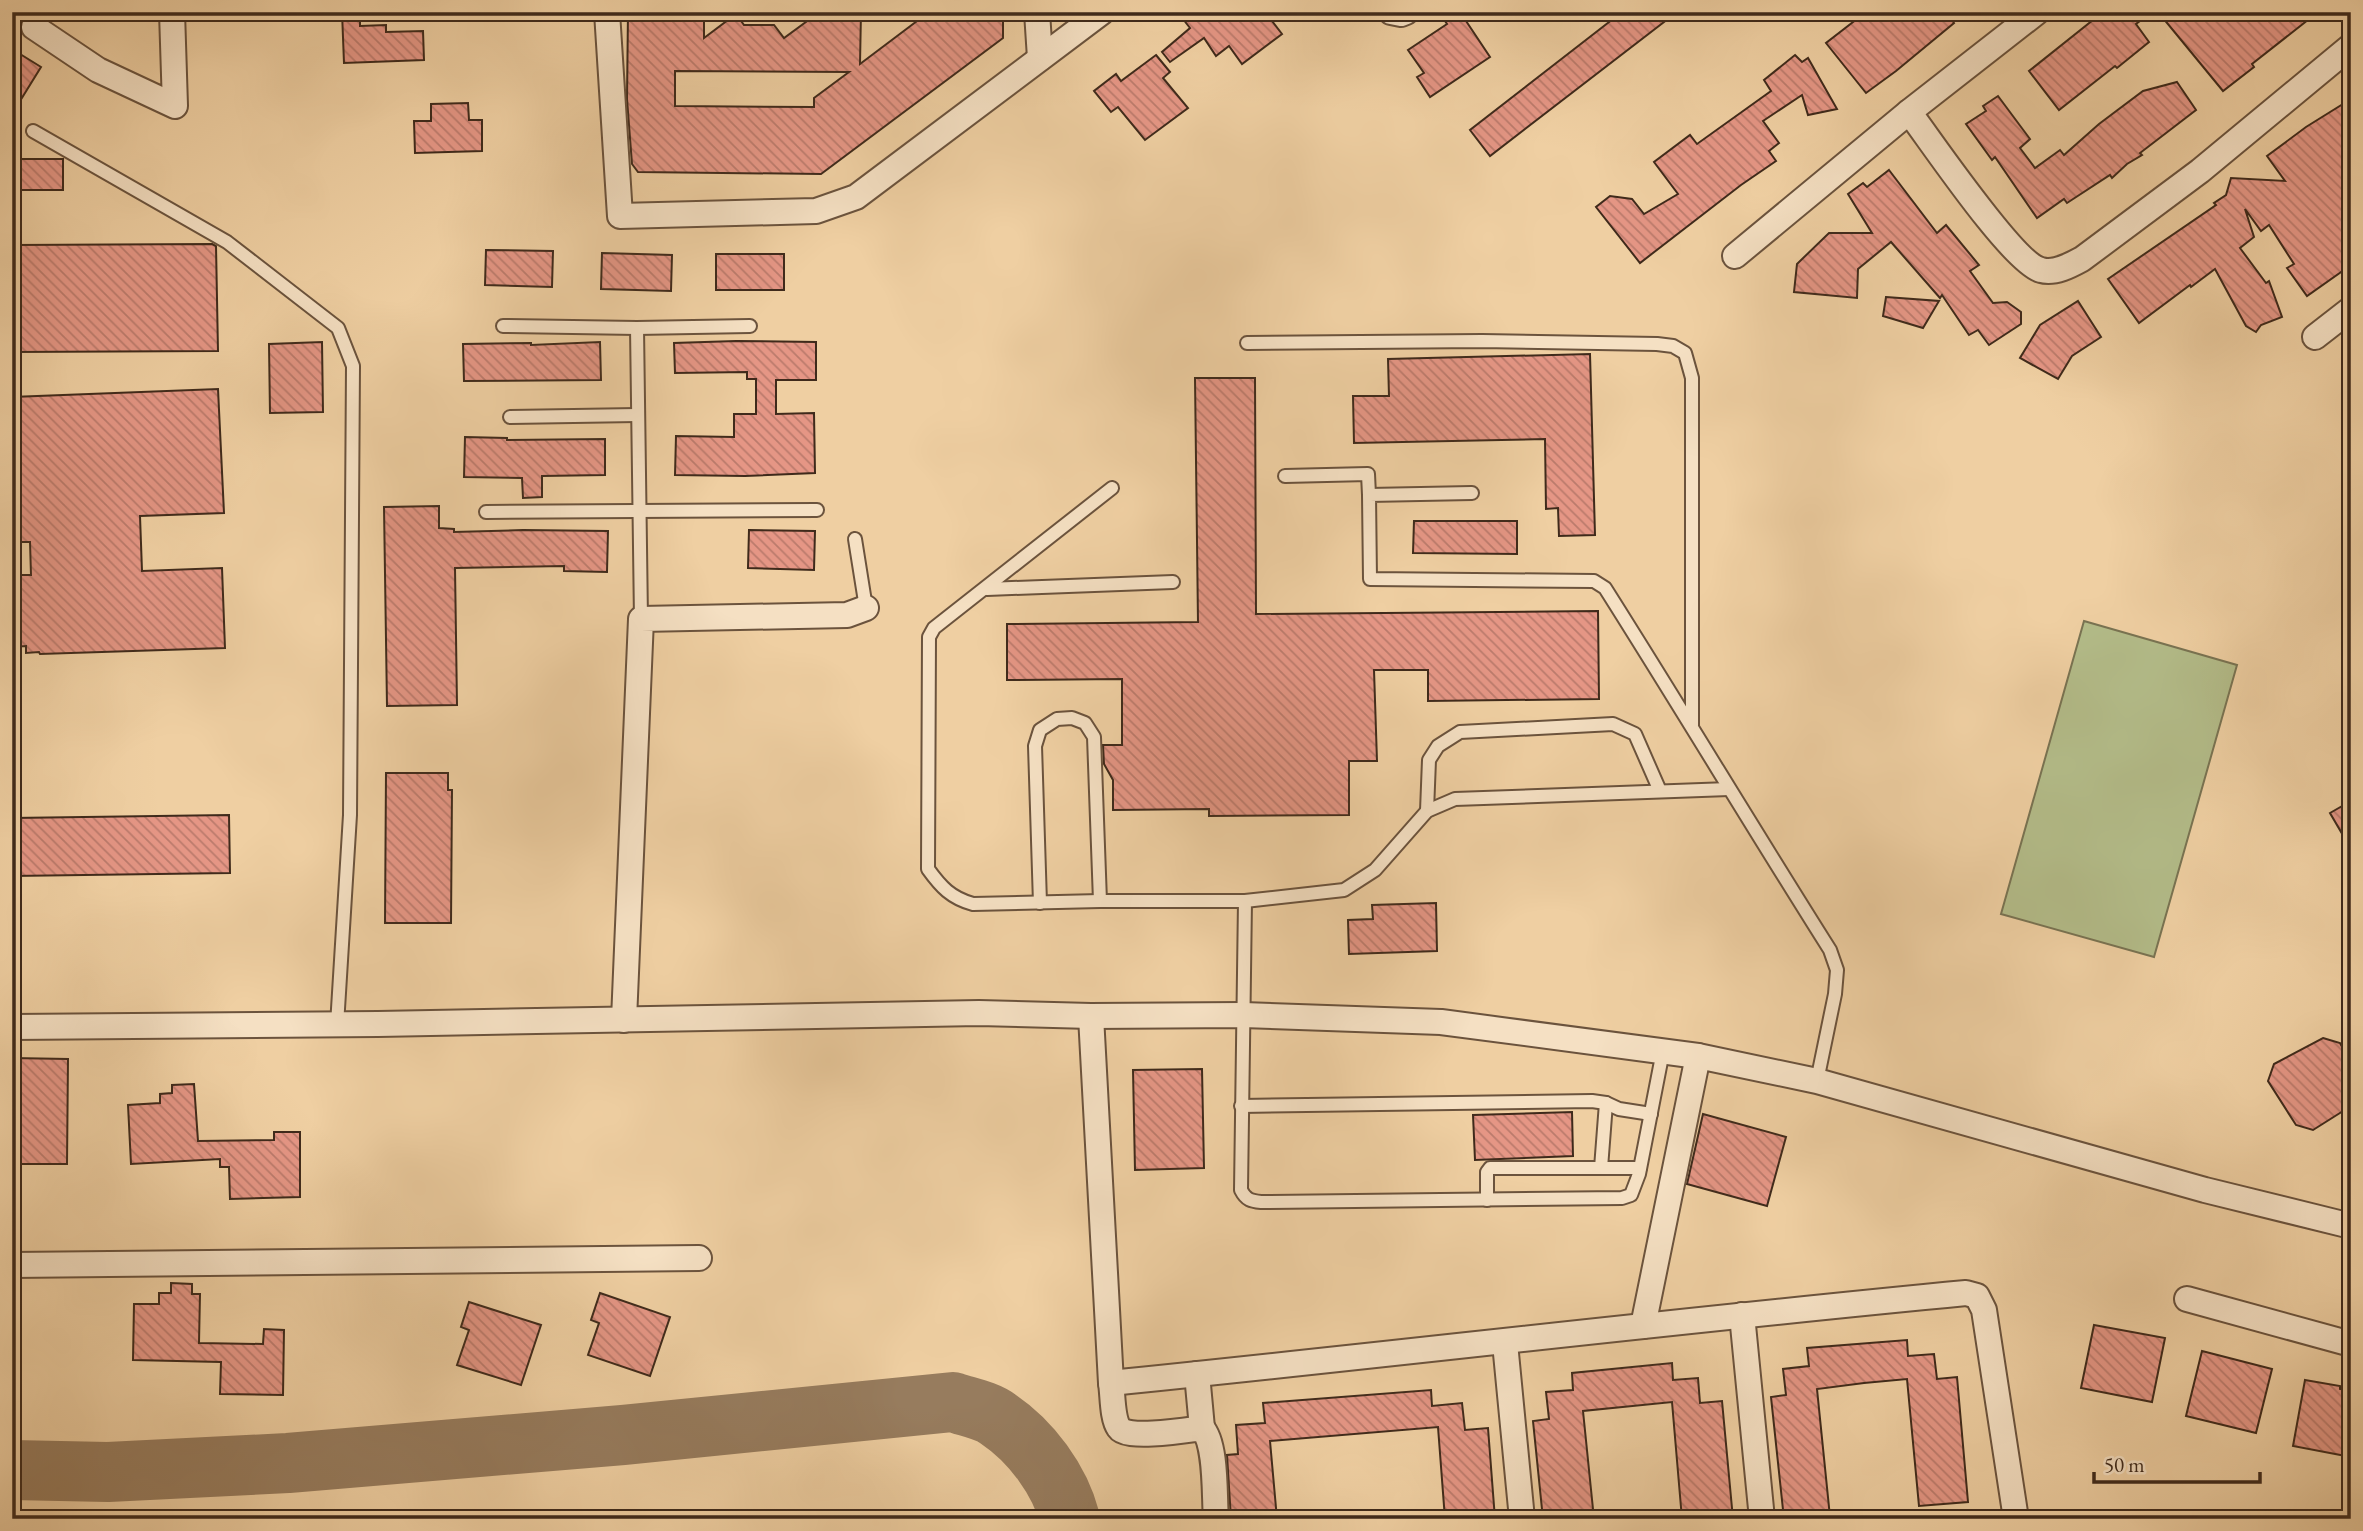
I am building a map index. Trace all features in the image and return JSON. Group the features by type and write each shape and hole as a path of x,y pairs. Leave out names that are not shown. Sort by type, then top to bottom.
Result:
{"street":[{"path":"34,27 98,70 175,106 172,12"},
{"path":"607,12 620,216 816,211 856,197 1102,12"},
{"path":"1037,12 1040,58"},
{"path":"1391,12 1406,12"},
{"path":"1735,256 1909,112 2037,12"},
{"path":"1909,112 2006,241 2032,266 2041,271 2051,271 2070,266 2082,259 2189,179 2351,46"},
{"path":"2315,337 2351,309"},
{"path":"624,1020 641,619 847,615 866,608"},
{"path":"12,1027 337,1025 979,1013 1091,1016 1243,1015 1441,1022 1698,1056 1817,1081 2205,1190 2351,1226"},
{"path":"1091,1016 1111,1383 1117,1426 1123,1432 1135,1434 1202,1429"},
{"path":"1643,1326 1698,1056"},
{"path":"12,1265 699,1258"},
{"path":"1111,1383 1966,1293 1977,1296 1984,1310 2016,1519"},
{"path":"2187,1299 2351,1344"},
{"path":"1742,1315 1762,1519"},
{"path":"1505,1343 1522,1519"},
{"path":"1197,1374 1202,1429 1207,1434 1211,1447 1216,1519"}],"lane":[{"path":"33,131 227,242 338,328 353,366 355,392 350,815 337,1025"},
{"path":"503,326 750,326"},
{"path":"637,328 641,619"},
{"path":"1247,343 1482,341 1657,344 1673,346 1685,353 1692,378 1692,726"},
{"path":"510,417 637,415"},
{"path":"1284,476 1368,474 1370,579 1594,581 1605,588 1830,950 1837,970 1835,994 1817,1081"},
{"path":"1112,488 934,628 929,637 928,869 944,890 957,900 995,905 1100,901 1245,901 1344,890 1376,870 1427,811 1455,799 1729,789"},
{"path":"1369,495 1472,493"},
{"path":"486,512 817,510"},
{"path":"855,539 866,608"},
{"path":"986,589 1173,582"},
{"path":"1040,903 1035,746 1040,730 1057,719 1072,718 1085,723 1094,737 1100,901"},
{"path":"1427,811 1429,760 1438,746 1460,732 1613,724 1635,734 1660,791"},
{"path":"1245,901 1241,1191 1250,1201 1622,1198 1631,1195 1640,1168 1663,1051"},
{"path":"1241,1106 1592,1101 1651,1114"},
{"path":"1601,1168 1606,1103"},
{"path":"1487,1200 1487,1172 1490,1168 1640,1168"}],"green space":[{"path":"2084,621 2237,665 2154,957 2001,914"}],"building":[{"path":"342,12 360,12 360,26 386,25 386,32 423,31 424,60 344,63"},
{"path":"628,12 704,12 704,38 736,14 744,25 774,25 784,38 814,16 814,12 861,12 860,64 929,12 1003,12 1003,38 821,174 638,172 632,164 627,99","holes":["675,71 849,72 814,98 814,107 675,106"]},
{"path":"1193,12 1265,12 1282,34 1242,64 1229,46 1216,56 1204,38 1170,62 1162,52 1190,28 1183,19"},
{"path":"1439,12 1460,12 1490,57 1430,97 1417,77 1424,73 1408,50 1447,24"},
{"path":"1622,12 1677,12 1490,156 1470,130"},
{"path":"1866,12 1946,12 1954,23 1866,93 1826,43"},
{"path":"2103,12 2152,12 2136,24 2149,42 2059,110 2029,71"},
{"path":"2158,12 2318,12 2252,64 2254,67 2223,91"},
{"path":"12,49 41,67 12,114"},
{"path":"1156,55 1170,72 1163,78 1188,108 1145,140 1118,107 1111,112 1094,91 1116,74 1121,81"},
{"path":"1795,55 1802,62 1808,58 1837,109 1808,115 1802,95 1763,121 1779,143 1769,151 1776,161 1640,263 1596,207 1610,196 1632,199 1644,214 1678,194 1654,162 1690,135 1697,144 1771,91 1764,80"},
{"path":"2177,82 2196,110 2112,178 2110,175 2067,203 2064,199 2037,218 1995,157 1992,160 1966,124 1986,111 1983,106 1998,96 2030,139 2020,148 2035,168 2060,150 2064,155 2143,91"},
{"path":"2351,99 2351,265 2307,296 2287,268 2294,264 2269,225 2261,231 2245,209 2254,237 2240,248 2266,283 2269,281 2282,317 2261,325 2256,332 2246,326 2215,269 2139,323 2108,279 2216,205 2214,203 2226,195 2231,178 2285,181 2267,156"},
{"path":"468,103 469,120 482,120 482,151 415,153 414,121 431,121 431,104"},
{"path":"12,159 63,159 63,190 12,190"},
{"path":"1889,170 1937,233 1946,225 1979,265 1970,271 1993,303 2007,302 2021,312 2021,324 1989,345 1978,330 1969,335 1942,295 1940,298 1891,242 1858,269 1857,298 1794,292 1797,264 1829,233 1872,233 1848,194 1863,183 1867,187"},
{"path":"12,245 216,246 218,351 12,352"},
{"path":"486,250 553,251 552,287 485,285"},
{"path":"602,253 672,255 671,291 601,289"},
{"path":"716,254 784,254 784,290 716,290"},
{"path":"1886,297 1939,301 1923,328 1883,316"},
{"path":"2078,301 2101,337 2072,356 2058,379 2020,358 2040,325"},
{"path":"322,342 323,412 270,413 269,344"},
{"path":"600,342 601,380 464,381 463,344"},
{"path":"816,342 816,380 776,380 776,414 814,413 815,473 675,475 676,436 734,437 734,414 756,414 756,379 747,379 747,372 675,373 674,343"},
{"path":"1590,354 1595,535 1559,536 1558,508 1546,509 1545,439 1354,443 1353,396 1389,396 1388,359"},
{"path":"1195,378 1255,378 1256,614 1598,611 1599,699 1428,701 1428,670 1374,670 1377,761 1349,761 1349,815 1209,816 1209,809 1113,810 1113,780 1104,764 1103,745 1122,745 1122,679 1007,680 1007,624 1198,622"},
{"path":"218,389 224,513 140,516 142,571 222,568 225,648 40,654 26,653 26,646 12,647 12,575 31,575 30,542 12,542 12,397"},
{"path":"465,437 507,440 605,439 605,475 542,476 542,497 523,498 522,478 464,477"},
{"path":"439,506 439,528 454,529 454,532 608,531 607,572 564,571 564,566 455,568 457,705 387,706 384,507"},
{"path":"1414,521 1517,521 1517,554 1413,553"},
{"path":"749,530 815,531 814,570 748,568"},
{"path":"386,773 448,773 448,790 452,790 451,923 385,923"},
{"path":"2351,801 2351,849 2330,813"},
{"path":"229,815 230,873 12,876 12,818"},
{"path":"1436,903 1437,951 1349,954 1348,920 1373,919 1372,905"},
{"path":"2323,1038 2340,1043 2351,1063 2351,1106 2313,1130 2296,1125 2268,1081 2274,1064"},
{"path":"12,1058 68,1059 67,1164 12,1164"},
{"path":"1202,1069 1204,1168 1135,1170 1133,1070"},
{"path":"194,1084 198,1141 274,1140 274,1132 300,1132 300,1197 230,1199 229,1167 220,1167 220,1159 131,1164 128,1105 160,1103 160,1094 172,1093 172,1085"},
{"path":"1572,1112 1573,1156 1475,1160 1473,1115"},
{"path":"1703,1114 1786,1137 1767,1206 1687,1184"},
{"path":"171,1283 192,1284 192,1294 200,1294 199,1343 263,1344 264,1329 284,1330 283,1395 220,1394 221,1362 133,1360 134,1304 159,1304 159,1293 171,1293"},
{"path":"600,1293 670,1317 650,1376 588,1355 599,1323 591,1320"},
{"path":"469,1302 541,1325 521,1385 457,1365 469,1330 461,1327"},
{"path":"2094,1325 2165,1338 2152,1402 2081,1388"},
{"path":"1907,1340 1908,1356 1934,1354 1937,1379 1957,1377 1968,1502 1919,1506 1907,1379 1817,1389 1830,1517 1784,1519 1771,1397 1786,1395 1783,1369 1809,1366 1807,1348"},
{"path":"2202,1351 2272,1369 2256,1433 2186,1416"},
{"path":"1672,1363 1673,1380 1698,1378 1700,1403 1722,1401 1733,1519 1682,1519 1672,1402 1583,1411 1594,1519 1543,1519 1533,1421 1549,1419 1546,1392 1573,1390 1572,1373"},
{"path":"2305,1380 2340,1386 2340,1389 2351,1391 2351,1457 2293,1446"},
{"path":"1431,1390 1432,1406 1462,1403 1465,1430 1488,1428 1495,1519 1445,1519 1438,1427 1270,1441 1277,1519 1231,1519 1227,1455 1238,1454 1236,1425 1265,1423 1263,1403"}],"taxiway":[{"path":"12,1470 108,1472 288,1463 623,1435 953,1402 993,1416 1022,1438 1052,1476 1070,1519"}]}
